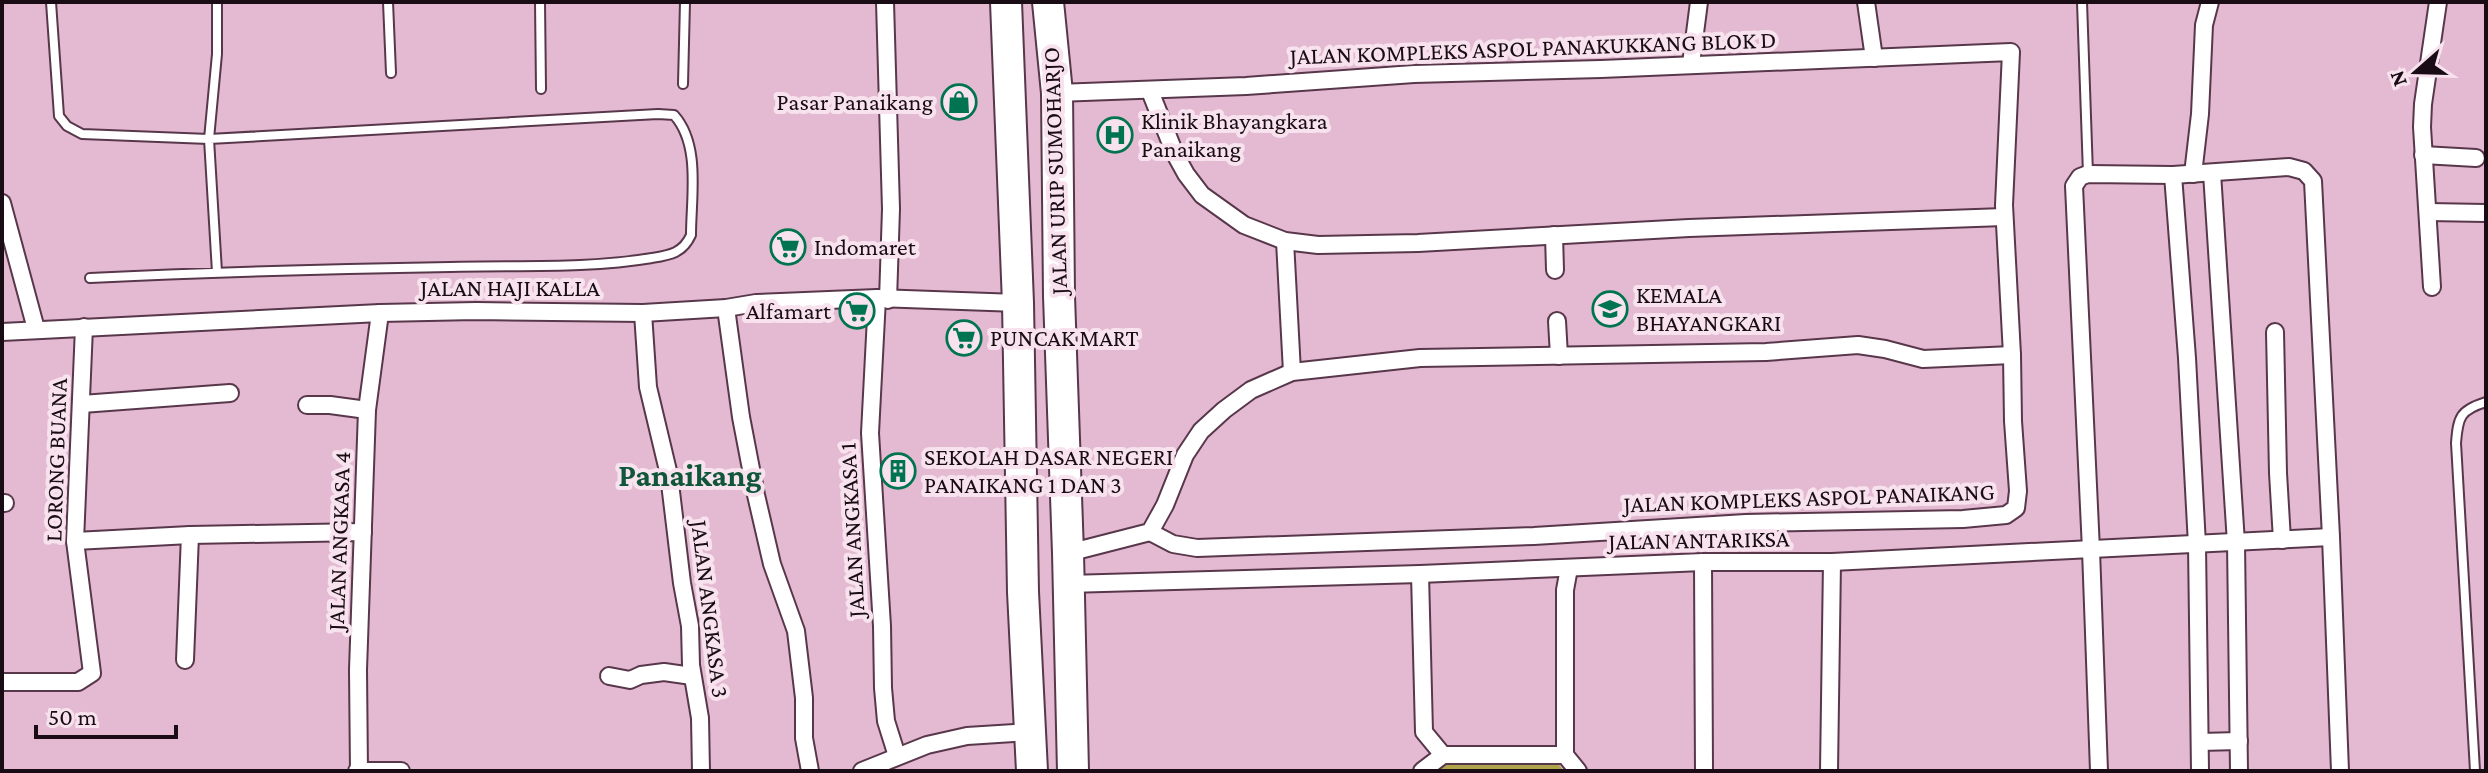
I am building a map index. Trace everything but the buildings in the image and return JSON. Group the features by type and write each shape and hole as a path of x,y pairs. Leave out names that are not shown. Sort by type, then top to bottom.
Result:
{"highway":[{"name":"JALAN URIP SUMOHARJO","path":"1006,2 1018,303 1022,578 1032,771"},
{"name":"JALAN URIP SUMOHARJO","path":"1048,2 1057,93 1059,296 1073,771"}],"street":[{"name":"JALAN ANGKASA 1","path":"885,2 891,209 871,448 883,688 886,721 897,756"},
{"path":"1691,64 1699,2"},
{"path":"1866,2 1874,58"},
{"path":"2193,174 2200,114 2204,25 2210,2"},
{"path":"2432,287 2423,155 2423,104 2438,2"},
{"name":"JALAN KOMPLEKS ASPOL PANAKUKKANG BLOK D","path":"1057,93 1150,91 1414,74 2011,52"},
{"name":"JALAN KOMPLEKS ASPOL PANAIKANG","path":"1150,532 1173,544 1197,548 1521,537 1746,523 1963,519 2006,515 2016,508 2018,491 2004,217 2011,52"},
{"path":"1150,91 1175,154 1202,195 1244,225 1285,241 1318,245 1418,243 1735,226 2004,217"},
{"path":"2423,155 2476,158"},
{"path":"2099,771 2074,186 2080,177 2088,174 2173,175 2289,167 2304,171 2313,181 2340,771"},
{"path":"2212,173 2236,543 2239,771"},
{"path":"2173,175 2197,545 2200,771"},
{"path":"2,203 36,329"},
{"path":"2428,212 2486,213"},
{"path":"1554,235 1555,270"},
{"path":"1285,241 1292,372"},
{"name":"JALAN HAJI KALLA","path":"2,332 380,313 643,313 756,303 883,299 1018,303"},
{"path":"726,308 741,417 756,495 772,564 796,631 804,698 804,738 810,771"},
{"name":"JALAN ANGKASA 4","path":"358,771 358,670 367,410 380,313"},
{"name":"JALAN ANGKASA 3","path":"643,313 648,387 669,475 690,626 692,676 700,718 701,771"},
{"path":"1557,321 1559,356"},
{"name":"LORONG BUANA","path":"2,682 78,682 92,673 75,541 84,327"},
{"path":"2275,332 2282,540"},
{"path":"1068,553 1150,532 1165,505 1185,455 1201,431 1251,390 1292,372 1420,358 1766,352 1858,345 1923,359 2012,355"},
{"path":"82,404 230,393"},
{"path":"307,405 367,410"},
{"path":"75,541 190,535 363,532"},
{"path":"185,660 190,535"},
{"name":"JALAN ANTARIKSA","path":"1068,584 1703,562 1832,562 2331,537"},
{"path":"1703,562 1704,771"},
{"path":"1829,771 1832,562"},
{"path":"1569,568 1565,590 1565,755 1578,771"},
{"path":"1420,574 1424,732 1443,755"},
{"path":"609,676 630,680 664,672 692,676"},
{"path":"862,771 927,745 967,736 1030,732"},
{"path":"2200,742 2239,741"},
{"path":"1422,771 1443,755 1565,755"},
{"path":"358,771 401,771"}],"lane":[{"path":"51,2 59,116 67,126 82,134 209,139 658,114 674,115 682,124 691,155 691,235 686,246 675,253 651,258 589,264 217,272 90,278"},
{"path":"217,2 217,54 209,139 217,272"},
{"path":"388,2 391,73"},
{"path":"540,2 541,89"},
{"path":"683,84 685,2"},
{"path":"2082,2 2088,174"},
{"path":"2475,771 2456,443 2462,414 2470,407 2486,402"}],"shaded area":[{"path":"1440,758 1555,760 1564,771 1425,771"}],"place":[{"name":"Pasar Panaikang","path":"959,102"},
{"name":"Klinik Bhayangkara Panaikang","path":"1115,135"},
{"name":"Indomaret","path":"788,247"},
{"name":"KEMALA BHAYANGKARI","path":"1610,309"},
{"name":"Alfamart","path":"857,311"},
{"name":"PUNCAK MART","path":"964,338"},
{"name":"SEKOLAH DASAR NEGERI PANAIKANG 1 DAN 3","path":"898,471"}],"district":[{"name":"Panaikang","path":"690,475"}]}
